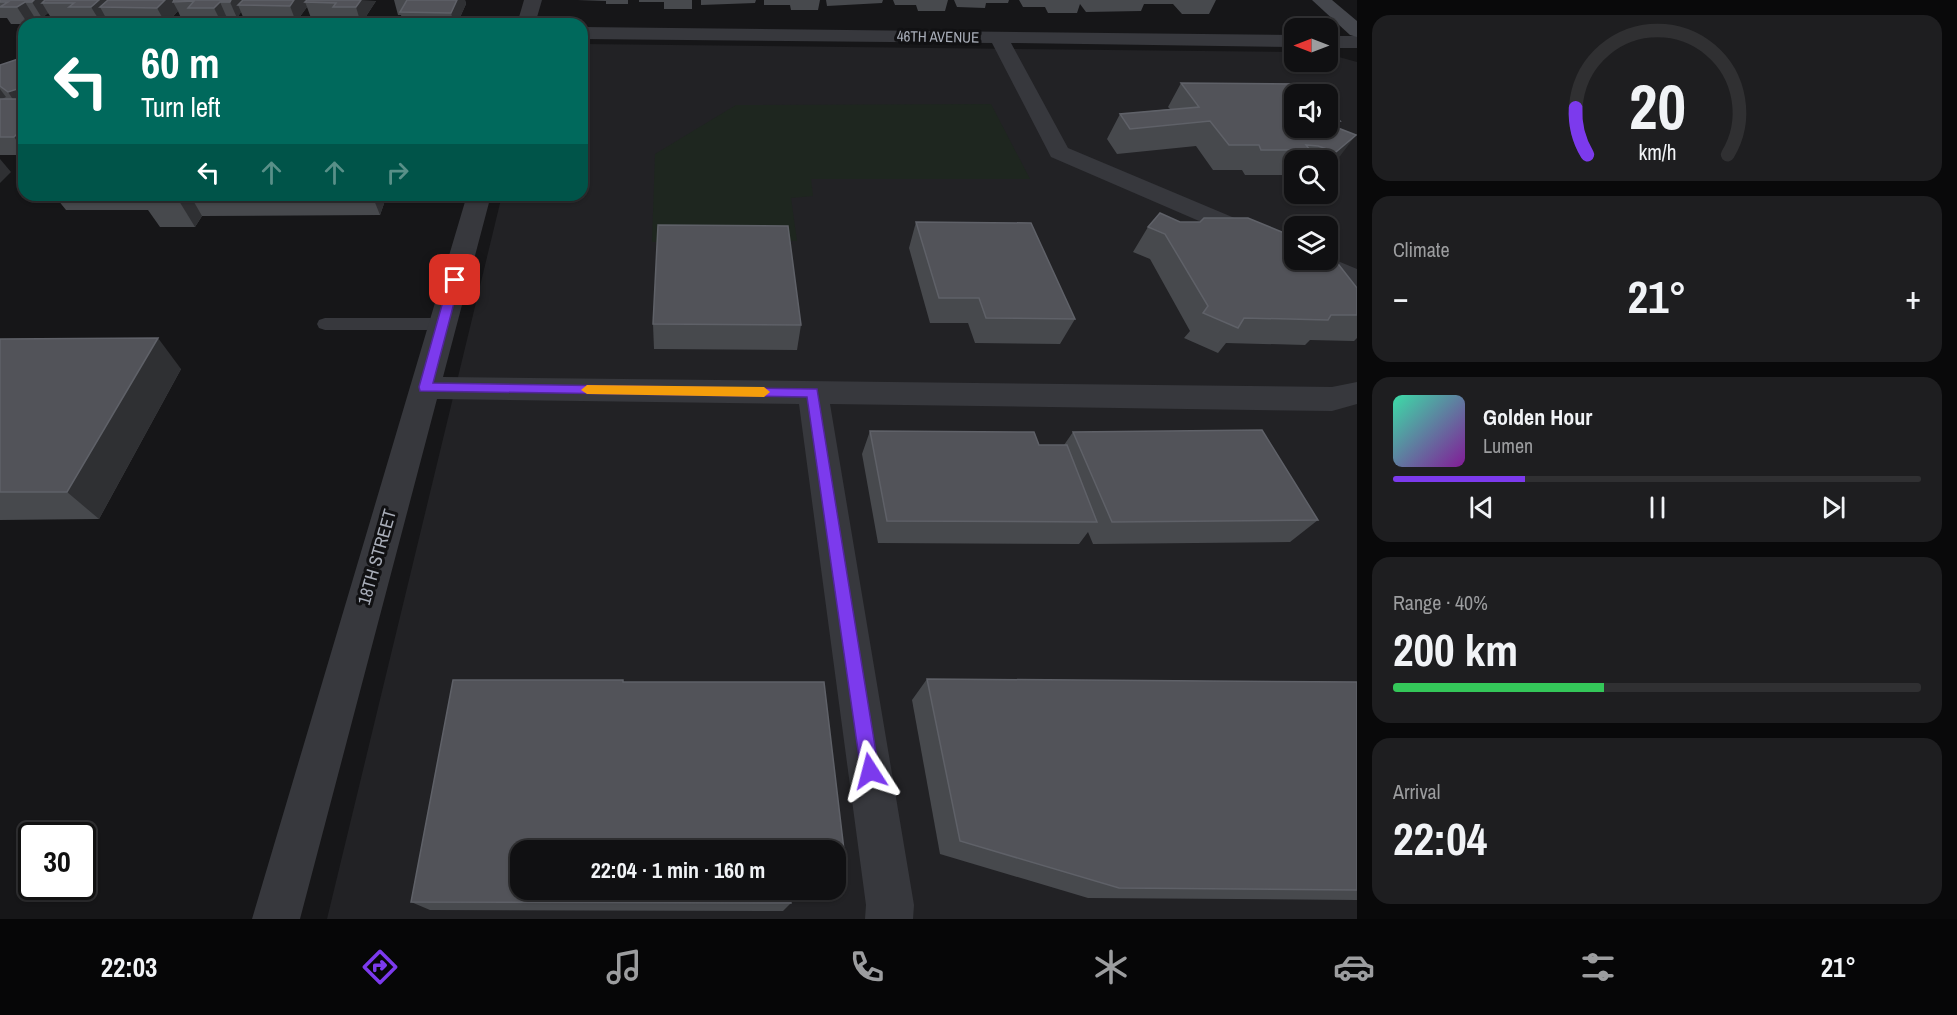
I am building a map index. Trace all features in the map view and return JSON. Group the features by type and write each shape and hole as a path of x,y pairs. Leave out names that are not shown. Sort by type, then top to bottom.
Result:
{"main road":[{"path":"1321,0 1357,31"}],"street":[{"path":"528,18 533,0"},
{"name":"46TH AVENUE","path":"588,33 1284,41"},
{"path":"999,38 1059,152 1284,248"},
{"path":"1338,42 1357,42"},
{"name":"18TH STREET","path":"276,919 477,201"},
{"path":"1336,270 1357,279"},
{"path":"425,387 1332,399 1357,393"},
{"path":"813,392 893,914"}],"lane":[{"path":"325,324 443,324"}],"shaded area":[{"path":"588,44 1284,52 1284,72 1338,72 1338,57 1357,62 1357,919 327,919 501,201 588,201"},
{"path":"991,104 1030,179 811,179 813,196 791,198 797,241 652,242 655,154 736,105"}],"building":[{"path":"0,0 34,0 17,7 0,7 8,2 0,2"},
{"path":"45,0 99,0 91,7 69,7 74,3 42,3"},
{"path":"108,0 165,0 157,8 100,7"},
{"path":"174,0 231,0 220,2 214,8 188,8 194,1 173,2"},
{"path":"243,0 294,0 290,6 238,5"},
{"path":"307,0 361,0 356,7 333,7 336,3 305,2"},
{"path":"407,0 457,0 451,13 400,12"},
{"path":"18,59 18,89 8,92 0,86 0,65"},
{"path":"1181,83 1297,84 1284,84 1284,138 1338,138 1338,128 1356,135 1338,150 1306,145 1310,150 1261,150 1259,145 1229,145 1210,121 1130,129 1120,114 1199,107"},
{"path":"0,99 18,99 18,133 14,137 0,137"},
{"path":"1160,213 1180,222 1200,222 1204,218 1248,218 1284,233 1284,270 1338,270 1338,264 1357,288 1357,315 1331,315 1328,320 1244,318 1238,328 1203,313 1208,306 1165,234 1148,227"},
{"path":"916,222 1031,223 1075,319 986,318 979,298 939,298"},
{"path":"658,225 788,226 801,325 653,324"},
{"path":"158,338 67,492 0,492 0,339"},
{"path":"1262,430 1318,520 1112,522 1073,432"},
{"path":"870,431 1034,432 1039,445 1067,445 1097,522 887,521"},
{"path":"927,679 1357,682 1357,890 1119,888 960,841"},
{"path":"453,680 824,682 843,840 510,840 510,900 791,900 791,903 411,902"}],"slow traffic":[{"path":"587,390 764,392"}],"route":[{"path":"455,280 425,387 813,392 870,771"}]}
